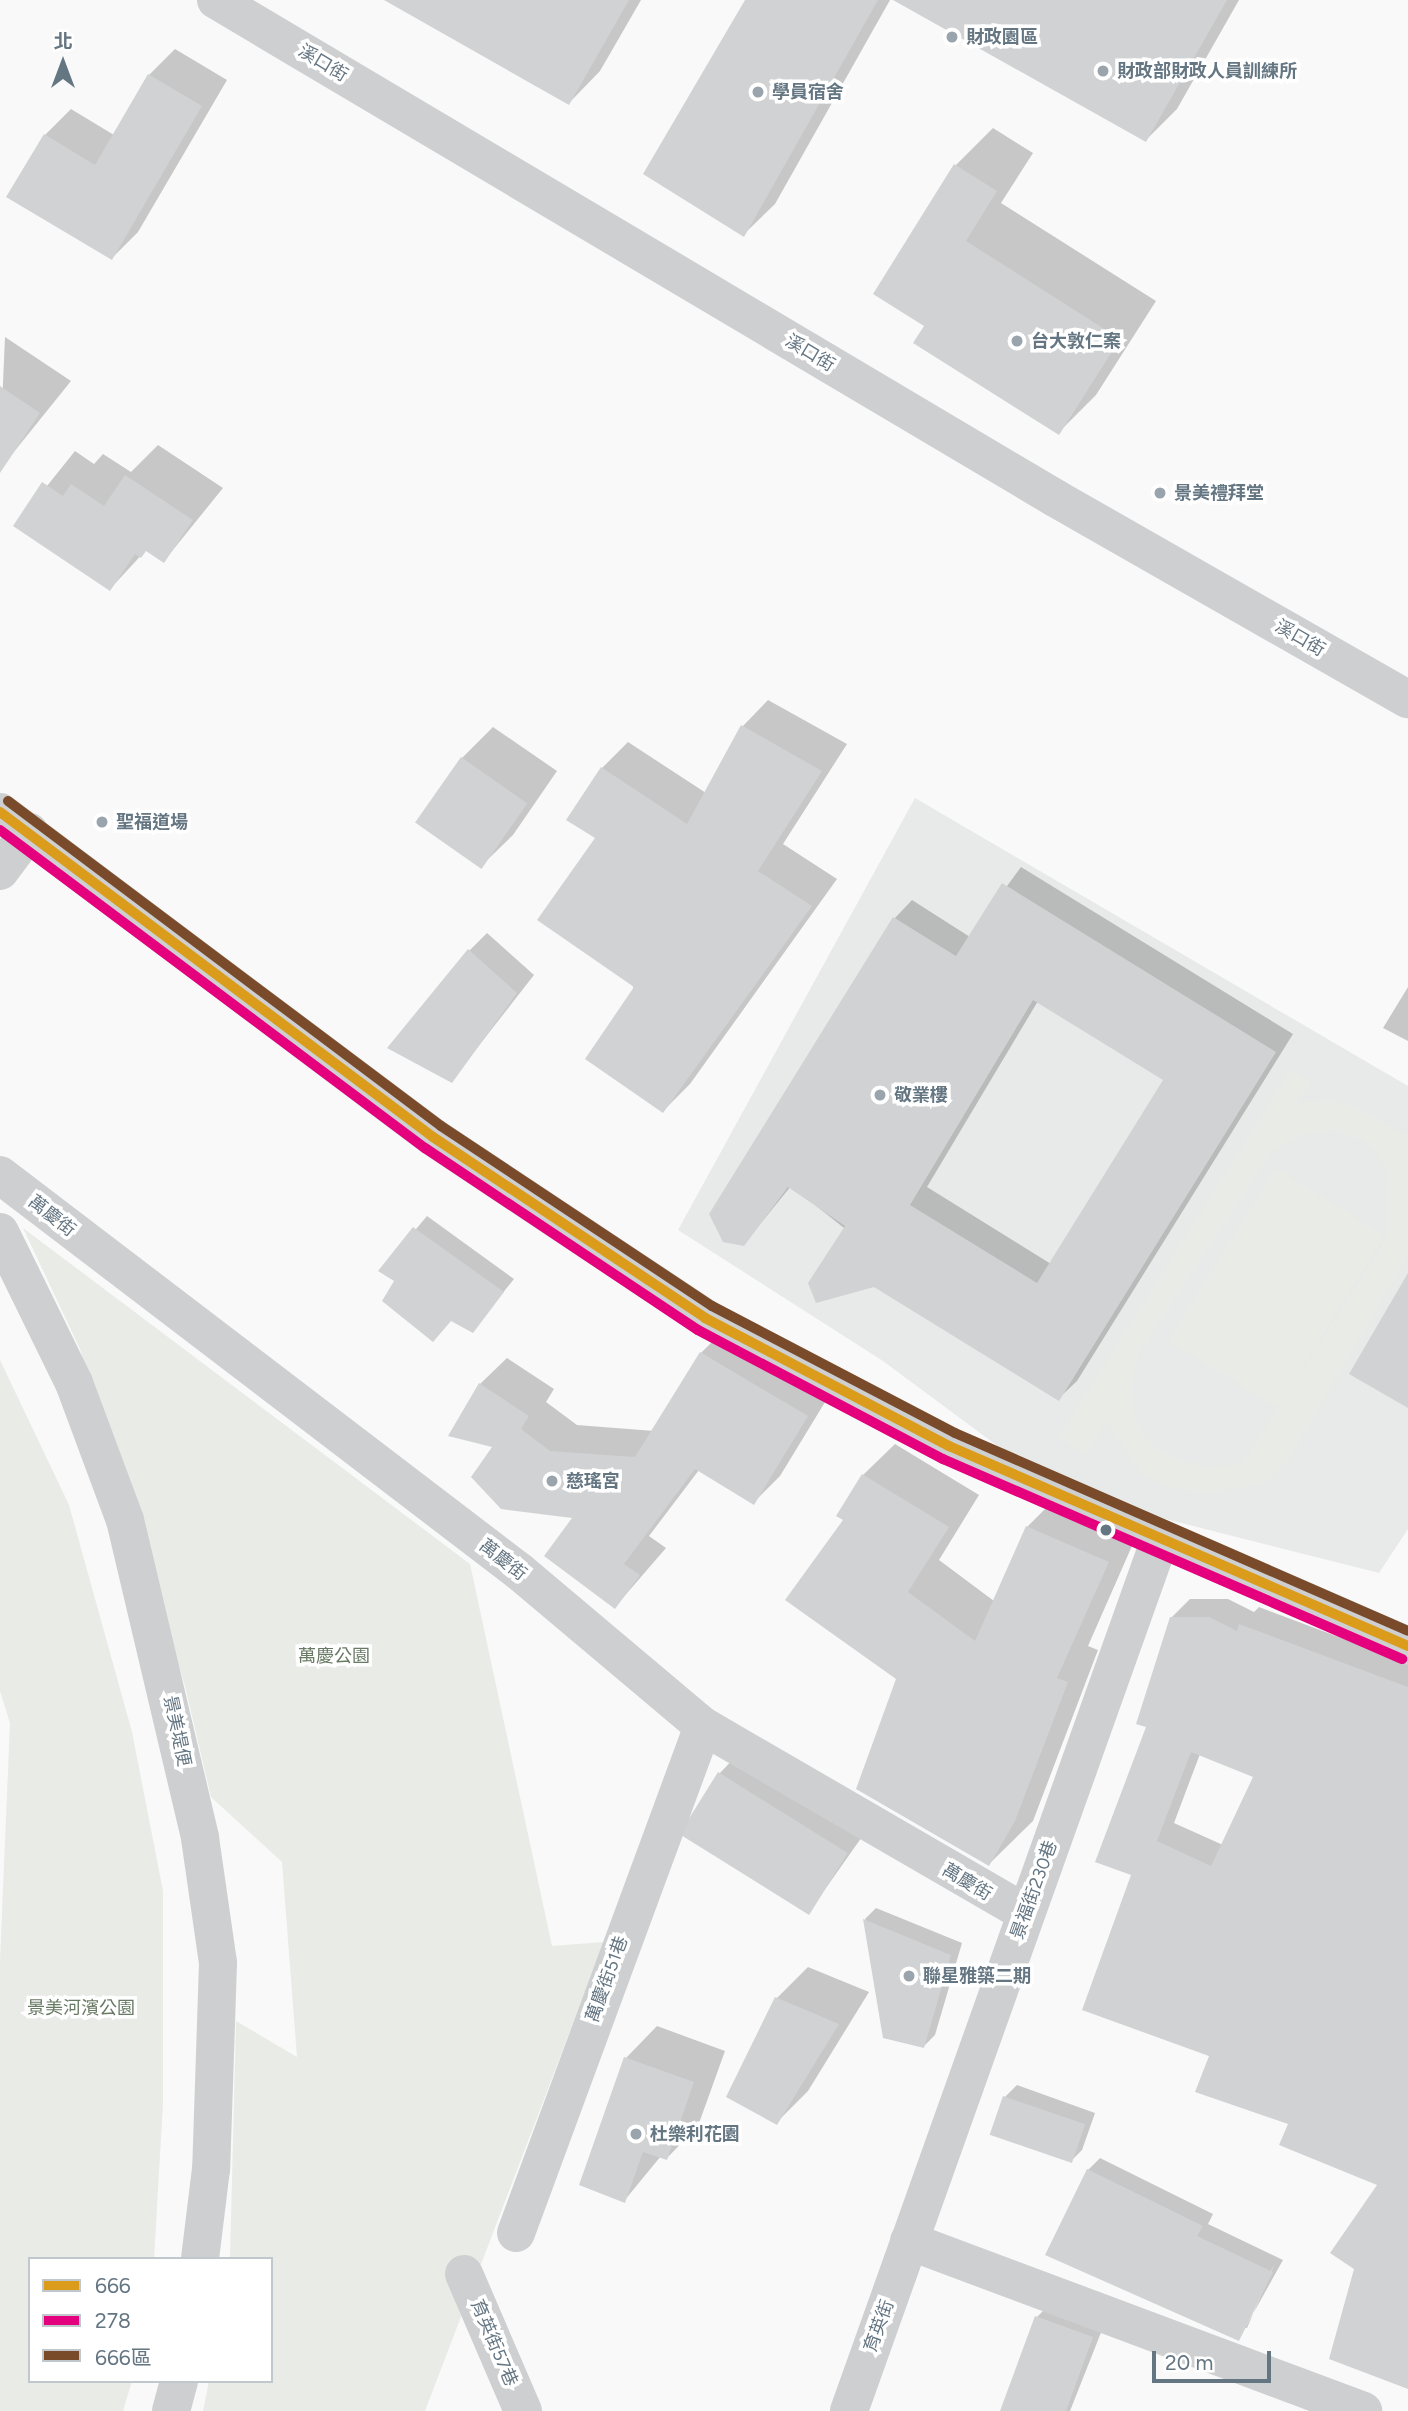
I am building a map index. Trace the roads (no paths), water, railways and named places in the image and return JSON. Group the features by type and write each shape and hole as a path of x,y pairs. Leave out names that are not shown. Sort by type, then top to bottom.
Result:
{"street":[{"name":"溪口街","path":"216,0 1055,498 1408,699"},
{"path":"0,871 14,822 433,1137 705,1318 949,1446 1408,1646"},
{"name":"萬慶街","path":"0,1175 520,1572 703,1726 1026,1913"},
{"name":"景美堤便","path":"0,1232 74,1383 125,1520 200,1838 218,1963 200,2257"},
{"name":"景福街230巷","path":"909,2241 1160,1539"},
{"name":"萬慶街51巷","path":"516,2233 703,1726"},
{"path":"909,2241 1363,2411"},
{"name":"育英街","path":"849,2411 909,2241"},
{"name":"育英街57巷","path":"464,2274 523,2411"},
{"path":"172,2411 179,2383"}],"place":[{"name":"財政園區","path":"952,37"},
{"name":"財政部財政人員訓練所","path":"1103,71"},
{"name":"學員宿舍","path":"758,92"},
{"name":"台大敦仁案","path":"1017,341"},
{"name":"景美禮拜堂","path":"1160,493"},
{"name":"聖福道場","path":"102,822"},
{"name":"敬業樓","path":"880,1095"},
{"name":"慈瑤宮","path":"552,1481"},
{"name":"聯星雅築二期","path":"909,1976"},
{"name":"杜樂利花園","path":"636,2134"}],"park label":[{"name":"萬慶公園","path":"334,1656"},
{"name":"景美河濱公園","path":"81,2008"}]}
